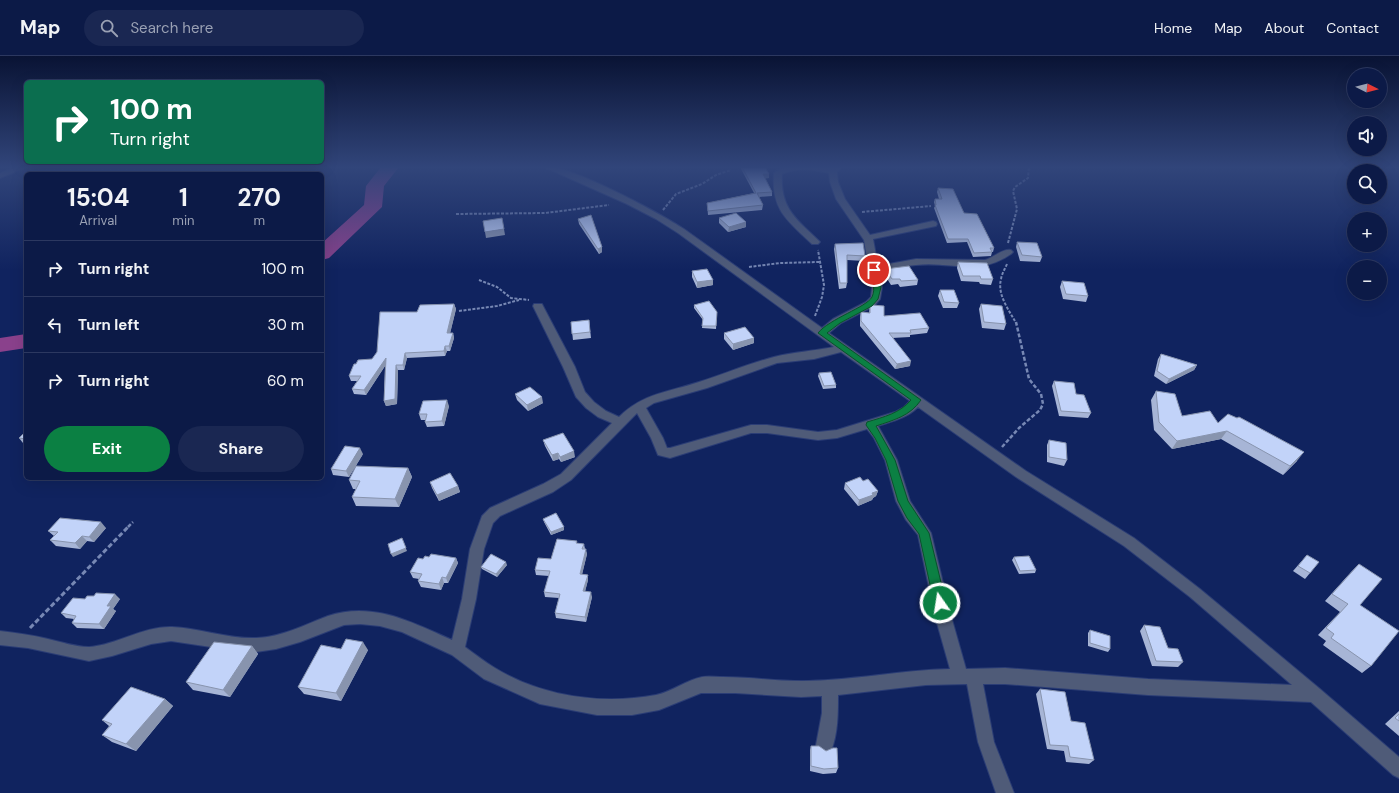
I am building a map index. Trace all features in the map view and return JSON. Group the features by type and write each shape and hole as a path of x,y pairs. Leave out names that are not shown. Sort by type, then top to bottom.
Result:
{"street":[{"path":"779,201 792,220 815,242"},
{"path":"819,331 870,304 876,297 877,287 872,251 867,238 852,213 843,201"},
{"path":"630,202 657,216 680,231 1021,474 1129,542 1195,593 1314,694 1399,769"},
{"path":"867,238 933,224"},
{"path":"874,270 879,267 916,262 985,263 996,260 1008,252"},
{"path":"538,306 569,367 580,394 590,405 602,414 620,422"},
{"path":"457,650 469,599 477,549 487,520 496,512 548,488 566,477 632,411 650,400 703,385 757,366 843,348"},
{"path":"639,407 657,438 662,452 674,453 750,429 767,429 818,436 836,434 870,425 899,415 908,410 917,400"},
{"path":"870,425 879,436 891,460 903,501 911,516 924,533 943,616 967,677 986,742 1005,793"},
{"path":"0,638 28,641 89,654 112,649 151,637 171,634 238,644 256,645 276,642 344,618 360,617 380,619 405,626 457,650 490,674 517,687 540,696 559,701 598,706 632,706 659,702 701,685 735,685 801,689 830,688 926,677 1005,676 1156,688 1314,694"},
{"path":"825,745 830,713 830,688"}],"path":[{"path":"657,216 671,201"},
{"path":"995,455 1019,428 1040,410 1043,404 1041,394 1029,379 1016,320 1007,308 1001,291 1000,281 1007,263 1010,232 1016,209 1015,201"},
{"path":"456,214 494,212 506,214 547,213 630,202"},
{"path":"852,213 876,212 907,206 931,206"},
{"path":"815,242 819,262 824,274 824,290 822,300 816,310 819,331"},
{"path":"733,270 780,263 819,262"},
{"path":"479,280 497,287 511,298 532,301 538,306"},
{"path":"459,311 497,306 522,300"},
{"path":"18,640 133,522"}],"building":[{"path":"715,201 761,201 763,205 708,211 707,203"},
{"path":"935,201 959,201 964,213 977,214 994,248 990,248 992,252 974,253 968,239 948,239"},
{"path":"736,213 746,222 729,227 719,218"},
{"path":"591,215 602,247 598,249 578,219"},
{"path":"502,218 504,229 485,232 483,221"},
{"path":"1017,242 1037,243 1042,257 1022,255"},
{"path":"863,243 865,256 847,255 847,283 840,283 835,244"},
{"path":"958,262 987,263 993,279 981,279 980,276 963,276"},
{"path":"909,266 918,280 901,281 900,279 892,279 885,269"},
{"path":"707,269 713,280 697,282 692,271"},
{"path":"1062,281 1084,283 1088,296 1066,294"},
{"path":"940,290 954,290 959,303 944,302"},
{"path":"709,301 717,312 716,326 702,326 703,318 694,305"},
{"path":"454,304 447,333 453,333 449,346 445,346 444,351 405,353 403,365 396,365 395,399 384,401 386,358 364,390 352,389 361,376 349,376 354,364 356,364 358,360 372,359 377,352 380,312 417,312 420,305"},
{"path":"981,304 1002,306 1006,324 984,322"},
{"path":"870,306 884,306 884,316 920,313 929,328 910,330 911,333 889,333 911,361 897,364 861,321 861,312 870,313"},
{"path":"589,320 590,332 572,334 571,322"},
{"path":"745,327 754,338 733,344 724,333"},
{"path":"1161,354 1197,365 1169,379 1157,371"},
{"path":"831,372 836,385 824,386 819,373"},
{"path":"1054,381 1074,383 1076,394 1084,395 1091,413 1061,411"},
{"path":"530,387 542,397 527,405 515,394"},
{"path":"1156,391 1175,394 1182,416 1210,411 1218,423 1228,414 1237,418 1239,417 1304,452 1290,466 1227,431 1177,441 1159,422"},
{"path":"447,400 442,421 425,422 427,414 419,414 423,401"},
{"path":"24,433 24,439 19,438"},
{"path":"563,433 574,451 560,457 558,453 552,455 543,440"},
{"path":"1049,440 1066,443 1067,460 1049,457"},
{"path":"345,446 360,448 346,471 331,469"},
{"path":"356,466 408,468 395,499 352,497 360,481 349,480"},
{"path":"450,473 458,486 437,495 430,482"},
{"path":"860,477 863,481 868,479 878,491 872,493 873,495 859,500 845,483"},
{"path":"556,513 564,527 551,532 543,519"},
{"path":"60,518 101,522 89,537 82,536 75,543 50,540 58,532 48,531"},
{"path":"402,538 406,548 391,554 388,544"},
{"path":"557,539 577,541 576,543 584,544 582,549 586,549 580,574 588,575 583,591 591,592 585,617 555,613 560,594 544,592 550,571 535,570 538,558 551,559"},
{"path":"431,554 456,558 446,578 442,577 439,584 418,581 422,574 410,572 418,558 423,559 425,556 429,557"},
{"path":"491,554 506,562 496,574 481,567"},
{"path":"1307,555 1319,562 1310,573 1298,566"},
{"path":"1029,556 1036,570 1020,571 1014,557"},
{"path":"1359,564 1382,579 1360,605 1399,631 1371,666 1331,638 1334,634 1326,628 1348,604 1332,594"},
{"path":"96,593 115,594 107,606 111,606 99,624 72,623 76,616 61,613 73,598 85,599 87,596 94,596"},
{"path":"1144,625 1160,627 1168,648 1178,649 1183,662 1156,661"},
{"path":"1090,630 1110,636 1110,649 1090,643"},
{"path":"346,639 363,642 336,693 298,687 321,645 341,649"},
{"path":"214,642 252,646 223,690 186,682"},
{"path":"131,687 165,699 126,744 102,735 112,724 102,720"},
{"path":"1040,689 1065,692 1071,721 1085,723 1094,760 1070,757 1068,746 1050,745"},
{"path":"1399,714 1399,721 1395,718"},
{"path":"811,746 819,746 826,751 837,748 838,768 824,769 811,766"}],"waterway":[{"path":"324,252 373,207 374,201"},
{"path":"0,345 24,341"}],"route":[{"path":"874,270 877,287 876,297 870,304 837,321 822,333 917,400 908,410 899,415 870,425 879,436 891,460 903,501 911,516 924,533 940,603"}]}
